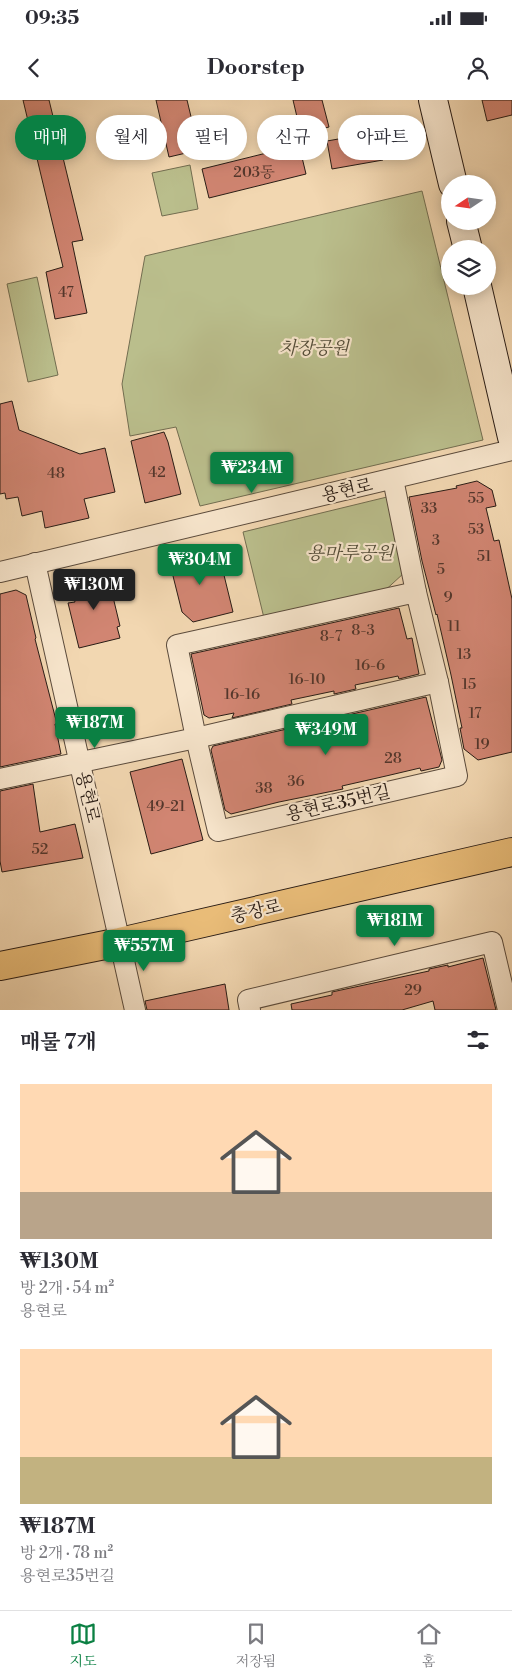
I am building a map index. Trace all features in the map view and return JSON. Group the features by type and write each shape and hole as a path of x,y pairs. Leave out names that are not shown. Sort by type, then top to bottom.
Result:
{"main road":[{"path":"433,100 451,175"},
{"path":"479,295 512,437"},
{"name":"충장로","path":"0,966 120,942 512,852"}],"street":[{"name":"용현로","path":"0,572 512,450"},
{"name":"용현로35번길","path":"393,479 416,592 458,776 218,831 177,645 416,592"},
{"name":"용현로","path":"35,563 134,1010"},
{"path":"0,778 196,738 438,682"},
{"path":"250,1010 248,1000 492,942 508,1010"}],"green space":[{"path":"190,165 198,209 162,216 152,173"},
{"name":"차장공원","path":"422,191 441,269 441,295 447,295 483,440 200,506 176,427 130,436 122,384 145,256"},
{"path":"37,277 58,375 28,382 7,284"},
{"name":"용마루공원","path":"387,497 404,573 380,595 264,618 243,532"}],"building":[{"path":"23,100 49,100 53,115 27,115"},
{"path":"156,100 187,100 191,115 177,115 177,155 169,157 167,148 167,115 159,115"},
{"path":"293,100 322,100 326,115 297,115"},
{"path":"482,100 512,100 512,115 487,121"},
{"path":"338,139 338,160 383,160 332,169 328,141"},
{"path":"257,155 257,160 303,160 306,174 209,198 202,169 238,160 247,160 247,158"},
{"path":"37,160 64,160 83,240 72,242 87,313 55,319 46,272 63,267"},
{"path":"12,401 19,430 80,454 105,448 115,492 84,499 89,518 45,528 42,511 22,516 18,497 6,499 5,493 0,494 0,404"},
{"path":"164,432 181,494 145,503 131,441"},
{"path":"477,481 492,490 496,506 486,508 494,541 499,540 512,599 512,752 478,760 464,749 460,728 462,728 451,675 422,561 409,497 457,488 456,486"},
{"path":"205,546 211,570 222,567 233,612 193,622 182,612 170,564 173,554"},
{"path":"107,572 120,626 117,627 120,638 79,648 68,603 75,602 70,581"},
{"path":"16,590 26,595 35,639 57,724 55,724 61,754 0,767 0,594"},
{"path":"399,608 407,639 412,638 419,674 399,679 398,676 355,685 356,689 334,694 334,691 291,700 292,704 232,718 234,713 209,718 204,715 191,654"},
{"path":"426,697 442,760 439,767 421,771 420,768 342,786 343,789 231,814 225,810 211,750 213,746"},
{"path":"182,759 203,840 151,854 130,772"},
{"path":"33,784 40,832 75,824 83,858 2,872 0,861 0,791"},
{"path":"483,958 496,1010 435,1010 433,1001 402,1010 292,1010 291,1004 332,995 332,992"},
{"path":"225,984 229,1010 147,1010 145,1001"}]}
